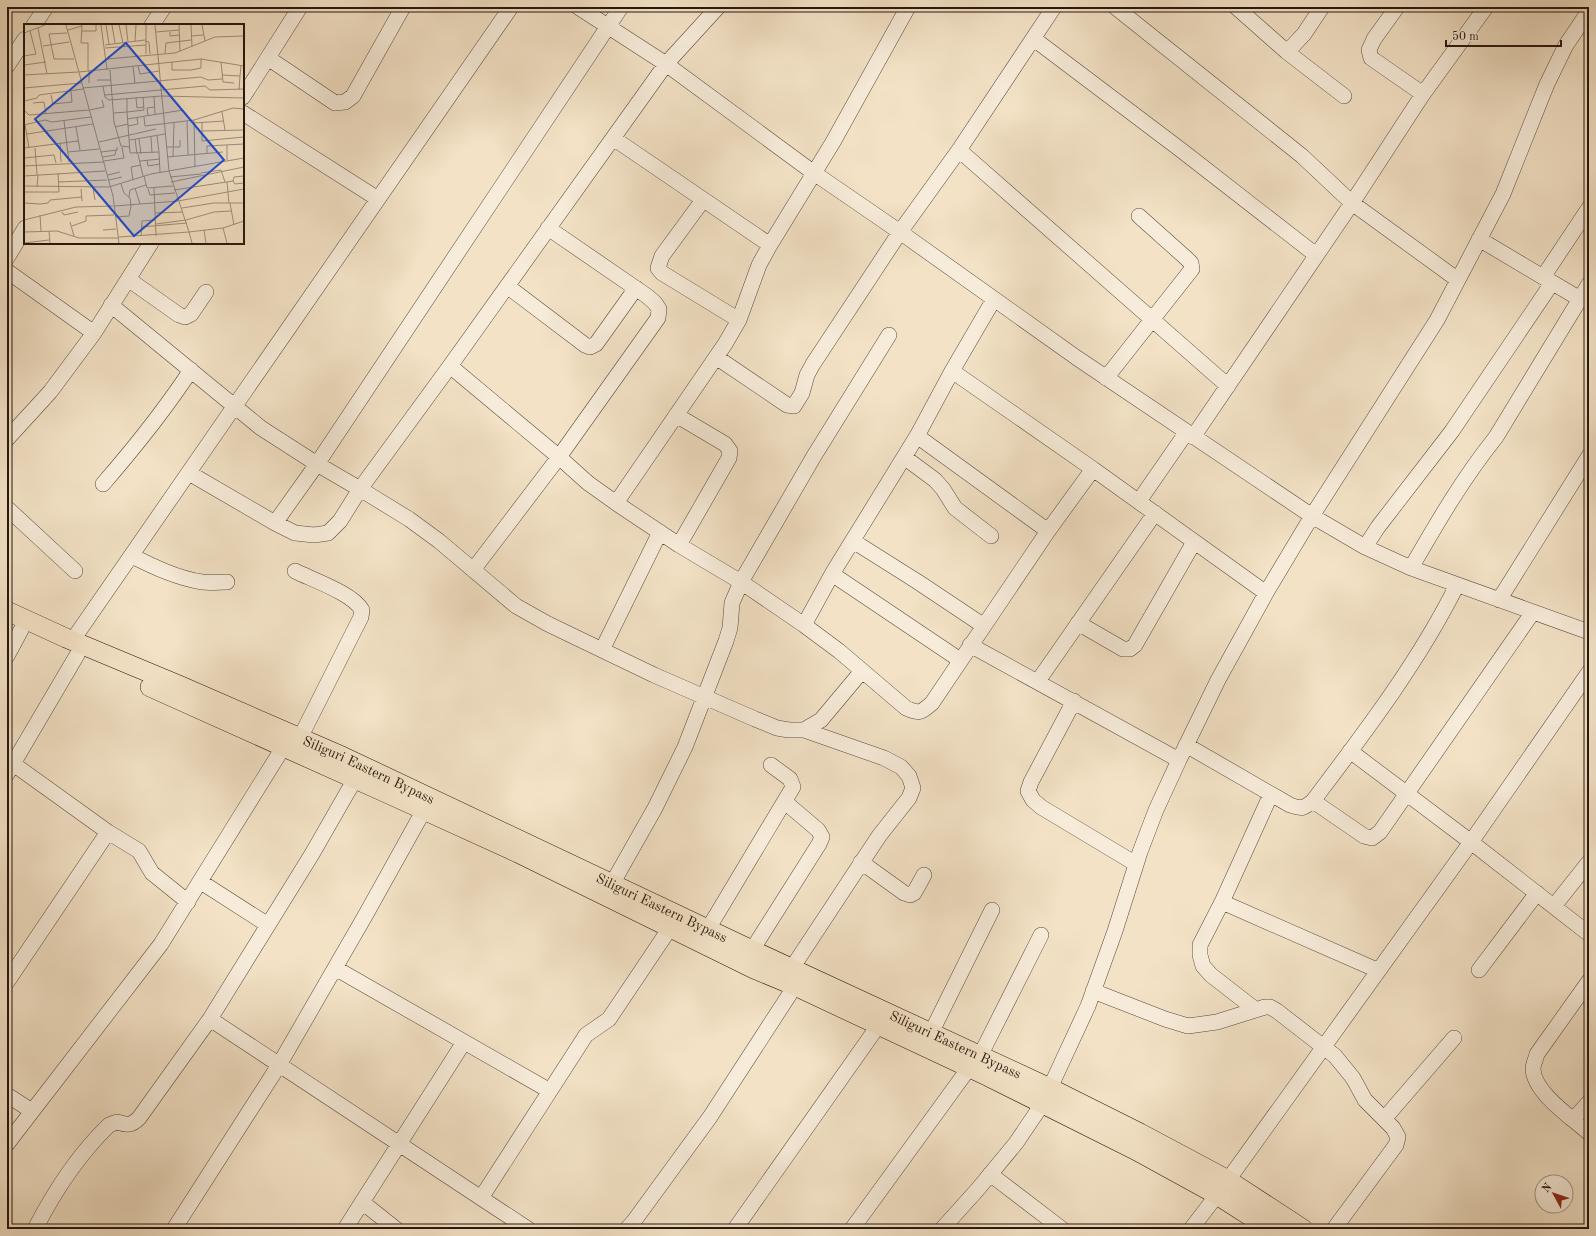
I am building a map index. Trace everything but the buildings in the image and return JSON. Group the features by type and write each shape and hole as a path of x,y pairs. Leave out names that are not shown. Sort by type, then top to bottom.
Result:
{"main road":[{"name":"Siliguri Eastern Bypass","path":"7,611 75,648 525,857 754,969 793,977 931,1033 975,1062"},
{"name":"Siliguri Eastern Bypass","path":"14,627 75,648 300,738 358,763 752,950 793,977 878,1026 975,1062 1046,1096 1135,1150 1222,1187 1303,1229"},
{"name":"Siliguri Eastern Bypass","path":"1222,1187 1270,1229"}],"street":[{"path":"35,24 46,7"},
{"path":"153,24 164,7"},
{"path":"244,95 300,7"},
{"path":"268,58 336,103 345,102 353,96 403,7"},
{"path":"188,902 152,873 139,851 10,769 75,648 132,556 234,406 511,7"},
{"path":"578,7 666,64 814,173 1106,378 1312,516 1365,547 1411,568 1589,632"},
{"path":"275,524 317,464 621,7"},
{"path":"189,473 275,524 295,533 314,535 328,533 340,521 360,489 666,64 718,7"},
{"path":"616,504 716,357 739,320 759,265 833,142 908,7"},
{"path":"716,357 787,405 794,406 802,393 807,375 813,364 900,232 959,150 1054,7"},
{"path":"1115,7 1302,156 1352,203 1458,280"},
{"path":"1236,7 1287,52 1344,96"},
{"path":"1287,52 1304,34 1322,7"},
{"path":"1397,7 1374,38 1369,50 1371,58 1423,94"},
{"path":"1138,501 1228,386 1352,203 1423,94 1486,7"},
{"path":"942,1229 1016,1143 1046,1096 1088,1006 1156,810 1218,680 1266,593 1312,516 1437,320 1503,194 1547,84 1566,45 1589,10"},
{"path":"1034,39 1182,150 1316,255"},
{"path":"7,66 24,40"},
{"path":"244,114 378,199"},
{"path":"613,138 770,245"},
{"path":"959,150 1228,386"},
{"path":"703,200 662,256 658,268 662,273 739,320"},
{"path":"1365,547 1378,527 1452,431 1547,280 1589,208"},
{"path":"1106,378 1192,269 1191,263 1186,258 1139,216"},
{"path":"473,570 559,457 658,318 660,310 655,303 636,288 548,228"},
{"path":"7,258 24,230"},
{"path":"1479,239 1580,299"},
{"path":"7,439 50,392 94,333 149,244"},
{"path":"7,271 94,333"},
{"path":"128,279 185,317 191,314 206,292"},
{"path":"1411,568 1442,514 1480,457 1496,437 1589,284"},
{"path":"507,286 585,345 590,347 596,344 636,288"},
{"path":"804,625 832,574 917,436 952,371 994,299"},
{"path":"111,305 261,428 427,532 516,606 548,624 704,697 777,728 804,730 884,758 901,767 909,776 913,788 909,798 861,862 710,1116 627,1229"},
{"path":"612,884 655,808 685,747 726,641 730,628 732,603 741,582 814,456 888,335"},
{"path":"450,366 588,483 616,504 679,545 741,582 804,625 906,708 915,712 923,712 932,703 1048,531 1093,469"},
{"path":"103,484 136,447 166,408 191,370"},
{"path":"952,371 1093,469 1266,593"},
{"path":"676,415 725,444 730,451 729,458 679,545"},
{"path":"917,436 1048,531"},
{"path":"1499,600 1589,456"},
{"path":"904,457 935,480 943,489 955,508 991,536"},
{"path":"7,508 75,571"},
{"path":"1038,681 1155,513"},
{"path":"602,650 660,532"},
{"path":"853,541 984,626"},
{"path":"1078,623 1123,649 1130,649 1135,645 1194,542"},
{"path":"132,556 156,568 178,576 203,582 227,582"},
{"path":"295,571 347,596 358,603 362,610 361,617 300,738"},
{"path":"832,574 960,660"},
{"path":"1186,745 1271,794 1299,808 1305,807 1312,801 1350,751 1396,687 1444,611 1457,585"},
{"path":"1312,801 1364,836 1372,838 1380,832 1533,612"},
{"path":"7,656 14,627"},
{"path":"970,645 1038,681 1179,760"},
{"path":"804,730 821,720 862,671"},
{"path":"1191,1229 1471,842 1589,672"},
{"path":"1074,701 1031,782 1028,791 1033,800 1041,807 1136,864"},
{"path":"7,1144 162,944 284,746"},
{"path":"1350,751 1471,842 1589,934"},
{"path":"708,929 793,787 790,779 770,765"},
{"path":"35,1229 48,1203 72,1165 109,1125 117,1122 128,1125 134,1124 210,1019 312,854 355,779"},
{"path":"1256,1010 1211,975 1203,966 1200,955 1200,945 1222,902 1271,794"},
{"path":"752,950 822,837 818,830 785,802"},
{"path":"174,1229 279,1065 424,810"},
{"path":"7,982 108,832"},
{"path":"861,862 910,896 914,893 924,875"},
{"path":"1554,906 1589,862"},
{"path":"201,882 268,925"},
{"path":"1479,970 1537,893"},
{"path":"1222,902 1377,970"},
{"path":"931,1033 992,910"},
{"path":"481,1198 586,1035 609,1019 670,928"},
{"path":"852,1229 975,1062 1041,935"},
{"path":"335,968 550,1091"},
{"path":"1589,981 1537,1054 1533,1067 1534,1079 1542,1091 1589,1133"},
{"path":"1093,991 1165,1019 1188,1026 1217,1022 1270,1007 1335,1056 1353,1078 1365,1100 1393,1128 1398,1136 1396,1145 1334,1229"},
{"path":"210,1019 528,1229"},
{"path":"735,1229 878,1026"},
{"path":"1384,1119 1454,1038"},
{"path":"345,1229 464,1042"},
{"path":"7,1095 32,1111"},
{"path":"1574,1120 1589,1102"},
{"path":"990,1174 1062,1229"},
{"path":"362,1202 396,1229"}]}
